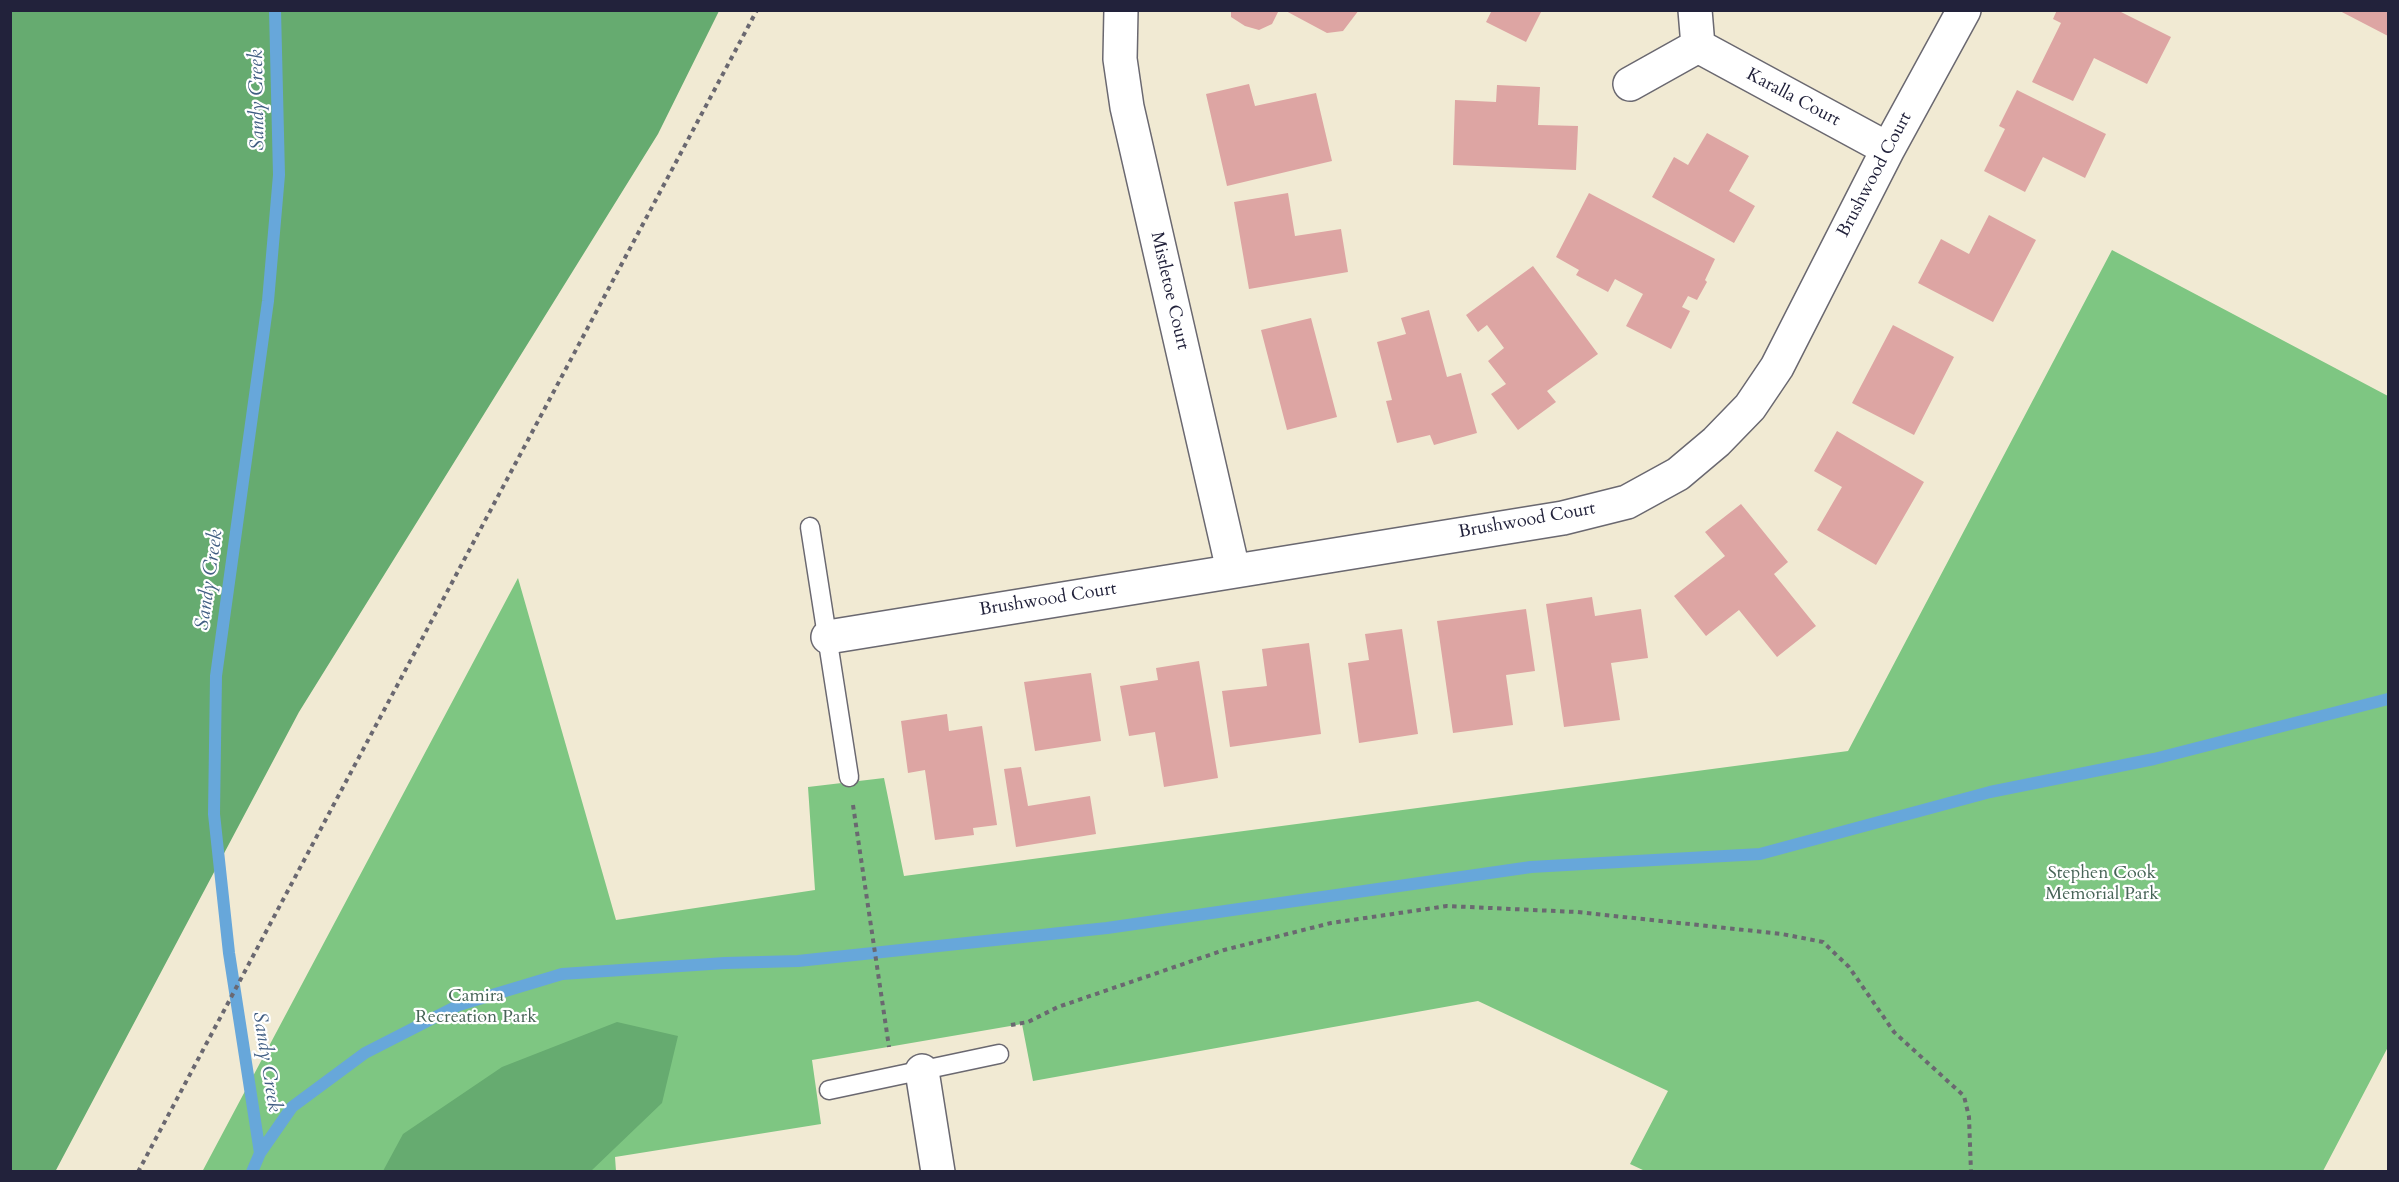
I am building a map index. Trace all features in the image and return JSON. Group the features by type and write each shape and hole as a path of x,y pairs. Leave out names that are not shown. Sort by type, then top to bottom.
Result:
{"street":[{"name":"Mistletoe Court","path":"1121,10 1120,59 1127,107 1233,570"},
{"path":"1630,84 1698,46 1695,10"},
{"name":"Brushwood Court","path":"828,636 1563,518 1627,502 1678,474 1716,442 1750,407 1777,367 1888,149 1964,10"},
{"name":"Karalla Court","path":"1698,46 1888,149"},
{"path":"922,1071 938,1172"}],"lane":[{"path":"810,527 849,777"},
{"path":"829,1090 999,1054"}],"path":[{"path":"138,1172 757,10"},
{"path":"849,777 884,1011"},
{"path":"1005,1026 1028,1022 1058,1007 1224,950 1331,923 1447,906 1576,912 1782,934 1823,942 1849,967 1894,1032 1964,1096 1969,1117 1971,1172"}],"green space":[{"path":"10,11 719,11 658,134 299,712 55,1172 10,1171"},
{"path":"2112,250 2388,396 2388,1047 2323,1171 1645,1171 1630,1164 1668,1091 1478,1001 1033,1081 1022,1024 812,1060 821,1124 615,1157 616,1171 202,1172 518,578 616,920 815,890 808,787 884,778 904,876 1848,751"},
{"path":"617,1022 678,1036 662,1103 591,1171 383,1171 403,1134 502,1067"}],"building":[{"path":"1231,10 1279,10 1272,24 1259,30 1245,26 1231,17"},
{"path":"1284,10 1359,10 1343,31 1327,33"},
{"path":"1492,10 1542,10 1526,42 1486,22"},
{"path":"2057,10 2117,10 2171,37 2147,84 2094,58 2073,101 2032,82 2061,23 2053,19"},
{"path":"2338,10 2388,10 2388,36"},
{"path":"1249,84 1255,106 1316,93 1332,161 1227,186 1206,94"},
{"path":"1497,85 1540,87 1538,125 1578,126 1576,170 1453,165 1455,100 1496,102"},
{"path":"2017,90 2106,134 2085,178 2043,157 2025,192 1984,171 2005,129 1999,126"},
{"path":"1707,133 1749,156 1729,191 1755,206 1734,243 1652,197 1674,157 1688,165"},
{"path":"1288,193 1295,236 1341,229 1348,272 1249,289 1234,202"},
{"path":"1589,193 1715,259 1705,280 1707,282 1697,300 1688,296 1682,307 1690,311 1671,349 1626,326 1643,294 1615,279 1608,292 1576,275 1579,270 1556,257"},
{"path":"1989,215 2036,240 1993,322 1918,283 1941,239 1969,254"},
{"path":"1533,266 1598,354 1547,391 1556,402 1518,430 1491,394 1506,384 1488,361 1504,348 1487,325 1478,332 1466,315"},
{"path":"1429,310 1447,377 1461,373 1477,433 1434,445 1430,435 1397,443 1386,401 1392,400 1377,342 1406,334 1401,318"},
{"path":"1311,318 1337,417 1287,430 1261,330"},
{"path":"1893,325 1954,357 1914,435 1852,403"},
{"path":"1837,431 1924,482 1876,565 1817,530 1842,487 1814,471"},
{"path":"1741,504 1788,562 1774,574 1816,626 1777,657 1739,610 1706,636 1674,596 1725,556 1705,532"},
{"path":"1592,597 1595,616 1641,609 1648,658 1611,663 1620,720 1564,727 1546,604"},
{"path":"1526,609 1535,671 1506,675 1513,725 1453,733 1437,621"},
{"path":"1402,629 1418,734 1359,743 1348,663 1369,660 1365,634"},
{"path":"1309,643 1321,734 1230,747 1222,691 1267,686 1262,649"},
{"path":"1199,661 1218,778 1164,787 1155,732 1129,736 1120,686 1158,680 1156,668"},
{"path":"1091,673 1101,741 1035,751 1024,682"},
{"path":"947,714 949,731 982,726 997,825 973,828 974,835 935,840 925,770 908,773 901,721"},
{"path":"1021,767 1028,806 1090,796 1096,834 1016,847 1004,769"}],"waterway":[{"name":"Sandy Creek","path":"260,1153 229,953 214,814 216,676 268,301 279,175 275,10"},
{"path":"252,1172 260,1153 292,1107 365,1053 459,1005 562,974 725,963 798,961 1107,928 1531,867 1760,854 1990,792 2154,759 2388,699"}],"park label":[{"name":"Stephen Cook Memorial Park","path":"2102,884"},
{"name":"Camira Recreation Park","path":"476,1007"}]}
